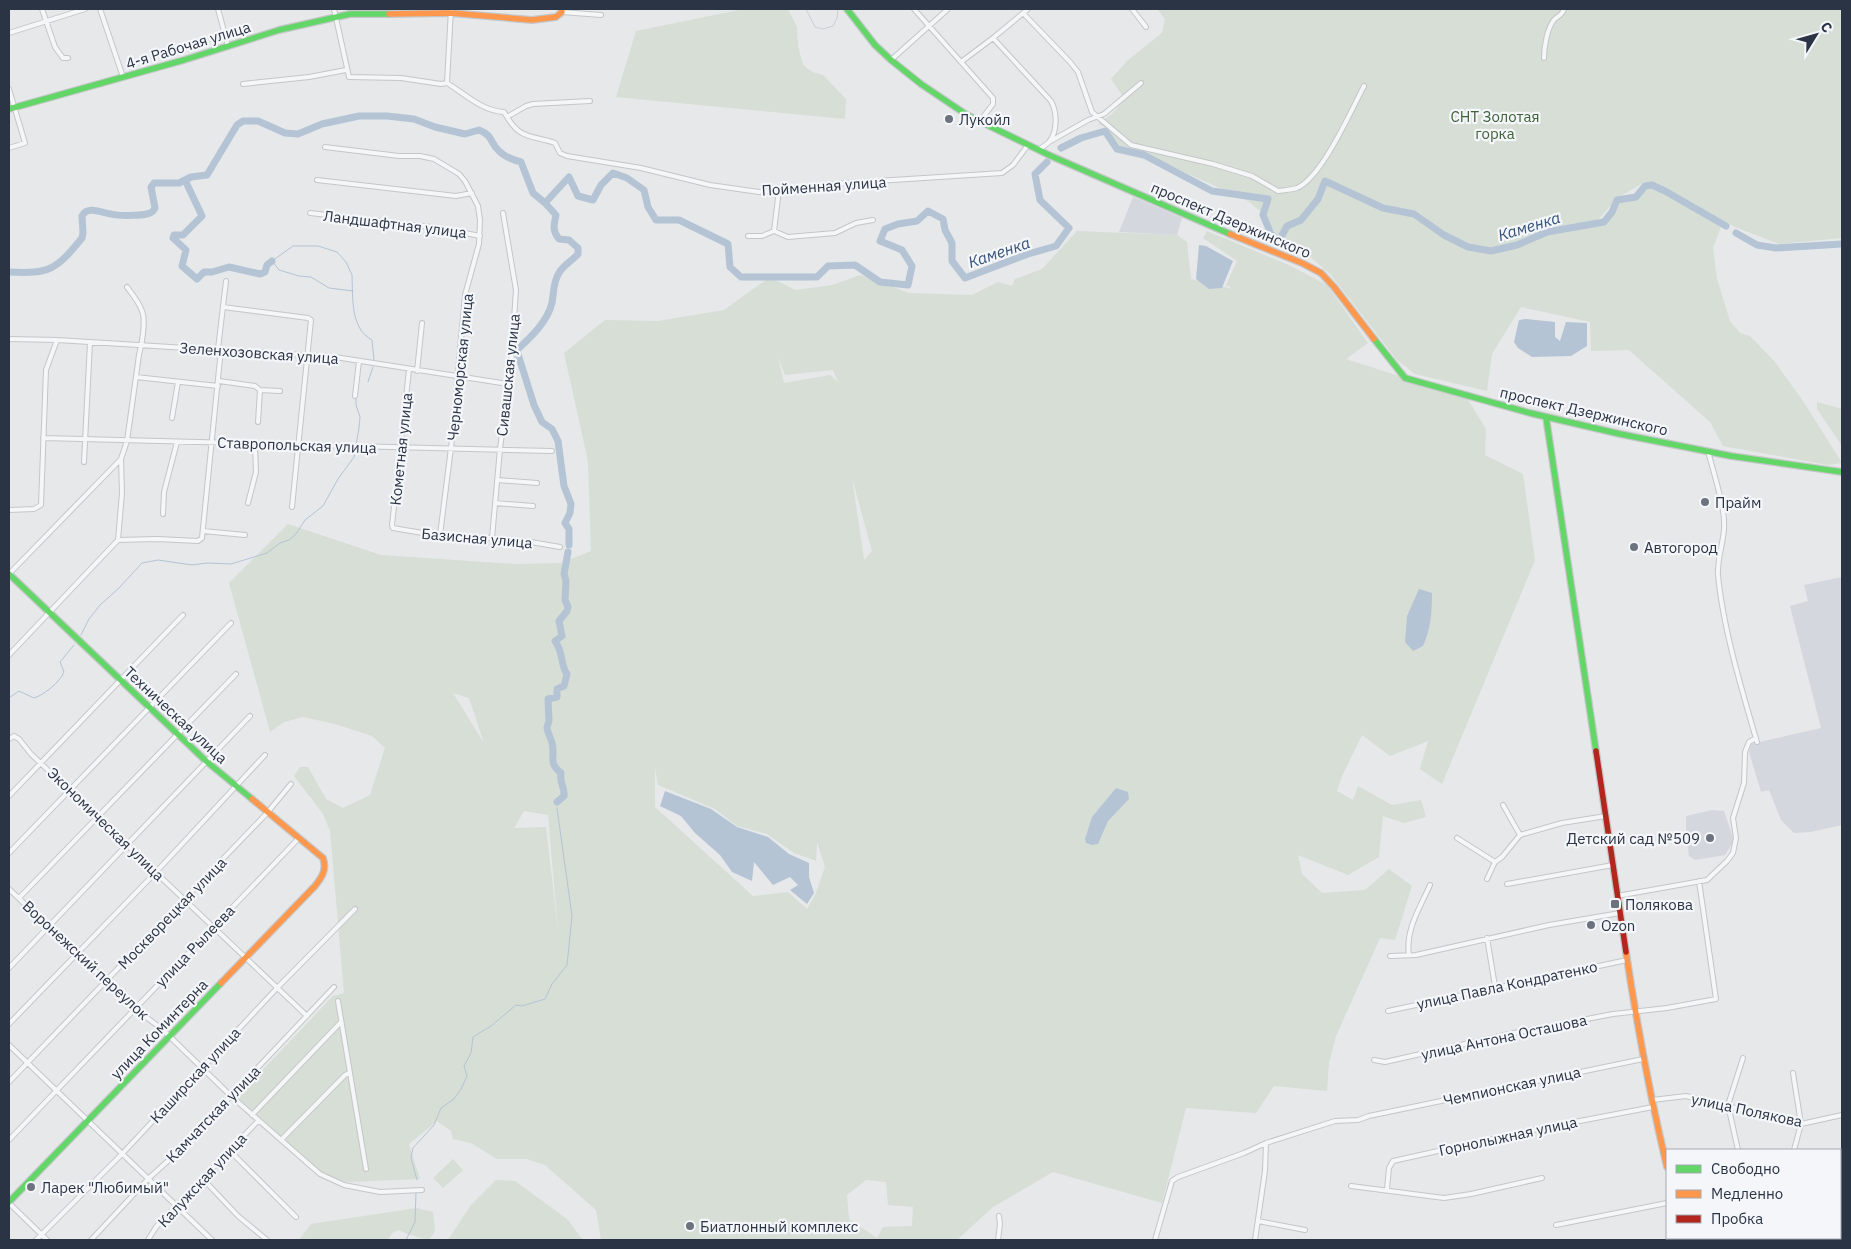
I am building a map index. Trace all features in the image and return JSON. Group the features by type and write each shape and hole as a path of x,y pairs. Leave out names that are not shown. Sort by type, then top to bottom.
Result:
{"street":[{"path":"42,9 59,54 63,58 68,58"},
{"path":"9,33 85,9"},
{"path":"100,9 123,77"},
{"path":"218,9 228,46"},
{"path":"334,9 349,77 401,78 440,84 447,82"},
{"name":"проспект Дзержинского","path":"847,9 875,45 891,60 946,102 980,121 1038,150 1207,225 1302,263 1321,273 1334,287 1394,366 1406,378 1546,417 1628,436 1799,467 1842,472"},
{"path":"914,9 993,98 993,104 980,121"},
{"path":"891,60 948,9"},
{"path":"961,62 1028,9"},
{"path":"1132,9 1146,27"},
{"path":"1544,58 1544,46 1553,20 1562,14 1564,9"},
{"path":"561,10 600,15"},
{"name":"4-я Рабочая улица","path":"12,108 279,30 335,18 350,12 451,11 532,20 556,16 561,10"},
{"path":"447,82 451,11"},
{"path":"1023,13 1070,62 1082,81 1092,112 1131,145 1214,164 1252,176 1278,191 1296,188 1309,179 1325,159 1364,86"},
{"path":"993,38 1051,101 1056,118 1049,142"},
{"path":"243,84 309,77 346,70"},
{"path":"447,82 484,108 504,112 507,117 533,104 590,101"},
{"path":"1038,150 1096,116 1104,114 1140,82"},
{"path":"9,89 12,108 25,143 9,148"},
{"name":"Пойменная улица","path":"507,117 515,129 524,135 555,142 560,153 567,156 641,168 710,185 759,192 846,183 1002,173 1012,165 1028,145"},
{"name":"Черноморская улица","path":"325,147 434,159 459,174 478,206 480,236 465,295 451,448 440,535"},
{"path":"317,180 456,196 472,193"},
{"path":"774,232 779,190"},
{"name":"Ландшафтная улица","path":"310,213 440,228 480,236"},
{"name":"Сивашская улица","path":"492,538 516,290 503,213"},
{"path":"748,236 762,236 774,232 788,237 835,233 856,224 873,220"},
{"path":"118,540 198,541 202,538 211,442 219,383 226,281"},
{"path":"9,655 118,540 122,485 121,459 127,441 142,345 142,310 127,286"},
{"path":"223,307 308,318 311,320 292,506"},
{"name":"Кометная улица","path":"417,371 422,323"},
{"name":"Зеленхозовская улица","path":"9,339 220,349 308,356 359,361 508,384"},
{"path":"9,510 34,509 41,505 46,370 57,340"},
{"path":"84,462 90,342"},
{"path":"355,396 359,361"},
{"name":"Кометная улица","path":"393,528 409,370"},
{"path":"136,377 178,382 255,386 260,390 280,391"},
{"path":"172,418 178,382"},
{"path":"258,422 260,390"},
{"path":"1546,417 1635,1012 1653,1107 1666,1163"},
{"name":"Ставропольская улица","path":"43,438 552,451"},
{"path":"163,514 164,492 177,442"},
{"path":"248,503 256,472 255,444"},
{"path":"1618,896 1707,880 1733,853 1736,838 1733,818 1744,783 1746,752 1749,742 1756,740 1720,595 1718,572 1724,528 1718,491 1708,451"},
{"path":"9,574 121,459"},
{"path":"498,480 538,483"},
{"path":"495,503 533,506"},
{"name":"Базисная улица","path":"393,528 452,538 492,538 525,541 560,548"},
{"path":"203,531 245,535"},
{"name":"Техническая улица","path":"9,574 206,761 323,858 325,871"},
{"path":"9,796 182,615"},
{"path":"9,853 231,623"},
{"path":"19,898 236,674"},
{"path":"9,968 250,716"},
{"name":"Экономическая улица","path":"9,739 14,736 19,739 31,754 307,1016"},
{"path":"9,1024 156,872 265,755"},
{"name":"Москворецкая улица","path":"9,1082 267,813 290,784"},
{"path":"1503,805 1520,835"},
{"path":"1487,879 1494,862 1502,857 1520,835 1562,824 1606,816"},
{"path":"1457,838 1494,862"},
{"name":"улица Рылеева","path":"9,1140 298,839"},
{"path":"1507,884 1613,864"},
{"name":"улица Коминтерна","path":"9,1203 307,894 325,871"},
{"name":"улица Антона Осташова","path":"1374,1060 1385,1062 1514,1033 1614,1014 1667,1008 1716,999 1699,881"},
{"path":"1409,955 1409,932 1430,885"},
{"name":"Воронежский переулок","path":"9,889 134,1008 162,1028 252,1116 320,1174 344,1185 380,1192 422,1190"},
{"name":"Каширская улица","path":"36,1240 122,1154 278,987 355,909"},
{"path":"1390,956 1409,955 1620,913"},
{"path":"1487,938 1496,986"},
{"name":"улица Павла Кондратенко","path":"1388,1011 1496,986 1627,960"},
{"name":"Камчатская улица","path":"92,1240 148,1179 231,1096 334,988"},
{"path":"338,1001 366,1169"},
{"path":"252,1116 341,1022"},
{"path":"9,1045 212,1240"},
{"name":"Чемпионская улица","path":"1155,1240 1172,1182 1185,1174 1244,1153 1266,1142 1335,1121 1358,1120 1515,1084 1643,1058"},
{"path":"1738,1149 1728,1105 1743,1058"},
{"path":"282,1140 344,1075 350,1073"},
{"path":"1793,1073 1801,1124 1794,1149"},
{"name":"улица Полякова","path":"1652,1100 1686,1096 1801,1124 1842,1115"},
{"name":"Горнолыжная улица","path":"1387,1189 1389,1168 1393,1161 1533,1130 1653,1107"},
{"name":"Калужская улица","path":"150,1238 156,1227 258,1121"},
{"path":"1254,1240 1265,1171 1266,1142"},
{"path":"230,1151 296,1217"},
{"path":"1351,1186 1387,1189 1444,1198 1542,1178"},
{"path":"203,1179 238,1216 267,1240"},
{"path":"9,1203 47,1240"},
{"path":"1556,1225 1666,1203"},
{"path":"998,1240 1000,1216"},
{"path":"1258,1221 1306,1230"},
{"path":"150,1238 156,1240"}],"shaded area":[{"path":"1133,197 1182,218 1177,235 1119,232"},
{"path":"1842,577 1842,825 1811,832 1794,833 1781,820 1769,790 1761,792 1749,752 1751,744 1821,728 1790,606 1808,601 1804,585"},
{"name":"Детский сад №509","path":"1712,810 1724,811 1734,841 1725,855 1695,860 1689,856 1686,816"}],"green space":[{"path":"744,9 788,9 797,27 798,46 803,65 812,72 823,75 846,99 845,119 616,97 636,31"},
{"name":"СНТ Золотая горка","path":"1157,9 1842,9 1842,238 1779,244 1735,227 1656,183 1645,182 1617,198 1598,220 1548,230 1515,243 1491,249 1469,244 1446,233 1416,212 1384,206 1326,179 1316,198 1300,218 1286,224 1279,237 1260,211 1248,201 1171,166 1115,149 1105,127 1098,124 1112,114 1125,99 1111,79 1128,60 1162,33 1165,19"},
{"path":"1327,184 1383,211 1413,216 1468,250 1491,253 1519,247 1548,233 1604,224 1615,212 1619,201 1638,198 1646,187 1652,187 1666,193 1721,227 1713,248 1717,279 1730,321 1740,333 1750,336 1775,362 1803,401 1842,463 1828,465 1723,446 1710,422 1629,350 1591,351 1590,322 1521,307 1492,354 1487,391 1415,374 1397,360 1331,275 1308,255 1282,242 1289,228 1303,221 1320,200"},
{"path":"1077,231 1177,235 1187,242 1191,279 1233,289 1226,285 1237,261 1203,238 1207,231 1289,265 1327,285 1368,343 1346,359 1467,398 1486,429 1485,455 1523,474 1535,560 1442,784 1420,769 1428,741 1390,756 1362,735 1342,776 1337,791 1353,800 1358,786 1392,805 1421,800 1426,817 1404,823 1383,816 1379,857 1348,875 1298,855 1302,874 1322,893 1365,890 1389,869 1412,886 1395,940 1380,938 1336,1036 1329,1063 1327,1091 1274,1086 1256,1113 1186,1108 1162,1203 1053,1172 993,1207 957,1240 601,1240 596,1210 545,1165 527,1159 497,1159 471,1143 453,1139 451,1131 437,1121 409,1144 420,1179 346,1182 322,1174 237,1097 333,996 344,993 330,831 323,814 294,776 300,767 308,767 326,799 343,808 370,795 385,748 372,736 335,724 303,717 284,722 270,732 229,583 288,524 381,555 515,564 561,563 591,551 588,461 564,353 605,320 658,321 724,310 770,277 795,290 832,285 860,275 909,293 972,295 998,282 1012,286 1015,279 1042,269","holes":["778,357 785,375 833,370 838,382 830,375 784,383","852,478 872,551 864,559","453,693 469,698 482,740","655,768 658,785 715,809 737,826 767,834 794,853 816,861 817,842 825,867 815,895 807,909 788,892 753,896 655,807","524,811 548,815 558,931 546,827 514,828","866,1180 886,1182 888,1205 913,1207 912,1226 883,1227 877,1238 849,1219 847,1195"]},
{"path":"1817,402 1842,409 1842,446 1817,409"},
{"path":"453,1159 463,1170 443,1188 433,1178"},
{"path":"496,1180 515,1181 567,1219 583,1240 448,1240 471,1205"},
{"path":"417,1208 433,1212 435,1231 429,1240 399,1230 392,1233 388,1240 299,1240 311,1224"}],"water":[{"path":"1199,245 1206,246 1233,261 1222,288 1209,289 1196,279"},
{"path":"1519,320 1555,322 1555,337 1560,341 1566,322 1587,323 1587,346 1571,356 1532,357 1518,348 1514,342"},
{"path":"1419,589 1432,593 1431,613 1428,633 1423,646 1413,651 1405,642 1407,616"},
{"path":"1116,788 1128,792 1129,799 1108,821 1098,844 1086,843 1085,839 1092,817"},
{"path":"665,791 711,809 737,827 768,837 789,854 809,863 809,877 814,893 807,904 790,890 798,885 790,877 773,885 754,862 752,881 732,872 720,855 695,833 681,816 660,806"}],"waterway":[{"name":"Каменка","path":"9,272 43,271 58,263 82,238 82,216 88,211 95,210 114,215 142,215 152,212 155,208 151,187 154,183 179,183 191,177 207,175 237,125 243,121 258,121 285,133 298,134 322,124 359,116 387,116 414,119 435,127 465,134 479,130 489,137 501,153 521,162 533,193 545,203 569,177 578,196 593,200 601,185 613,173 627,178 644,190 648,207 656,220 679,220 728,244 730,267 741,277 817,277 828,266 855,265 880,282 908,285 912,266 902,250 880,241 885,229 898,224 917,221 928,211 943,219 945,230 952,243 952,261 965,278 1028,254 1056,246 1069,228 1040,200 1035,174 1047,162"},
{"name":"Каменка","path":"1061,148 1081,138 1105,131 1117,149 1144,155 1212,191 1268,199 1263,215 1271,234 1279,241 1287,226 1301,220 1318,199 1325,181 1383,208 1414,214 1444,235 1468,247 1491,251 1517,245 1547,232 1604,222 1612,212 1617,200 1636,197 1645,186 1652,185 1726,226"},
{"path":"185,180 202,216 183,235 174,235 173,238 186,250 182,266 197,279 204,272 212,272 229,267 260,274 265,272 267,265 272,261"},
{"path":"518,349 534,334 547,316 552,303 557,276 578,254 578,248 569,240 559,239 555,233 556,215 545,203"},
{"name":"Каменка","path":"1736,233 1757,245 1776,248 1842,244"},
{"path":"353,291 329,288 311,277 299,276 279,270 272,261 293,246 318,246 337,252 346,262 352,275 352,284 352,293 356,320 365,335 372,340 374,360"},
{"path":"517,351 534,405 542,422 552,429 558,441 564,486 571,504 570,513 565,523 569,529 569,545"},
{"path":"368,382 373,367"},
{"path":"81,635 89,619 100,605 142,563 158,560 192,565 207,563 231,564 267,553 296,534 305,520 323,506 338,479 354,457 360,417 356,398"},
{"path":"557,802 564,796 564,793 561,773 553,762 553,748 547,729 549,721 548,699 557,697 557,689 564,686 567,674 563,667 560,650 555,641 562,636 559,621 568,607 565,600 566,581 564,574 568,552"},
{"path":"9,698 19,691 34,698 51,688 64,672 60,662 74,645"},
{"path":"417,1180 411,1158 413,1148 434,1125 441,1108 454,1099 461,1089 467,1076 464,1066 471,1053 473,1037 491,1026 516,1005 522,1006 545,999 552,984 567,965 572,916 557,808"},
{"path":"406,1240 415,1222 416,1192"}],"tram line":[{"path":"806,9 815,27 823,29 833,26 837,18 838,9"}],"traffic: fast":[{"path":"847,9 875,45 891,60 921,84 967,115 1051,156 1230,234"},
{"path":"9,109 184,60 279,30 350,14 389,14"},
{"path":"1374,339 1405,378 1530,413 1620,434 1731,456 1842,472"},
{"path":"1546,417 1596,751"},
{"path":"9,574 206,761 252,799"},
{"path":"9,1202 221,983"}],"traffic: slow":[{"path":"389,14 451,13 532,20 556,17 562,12 561,9"},
{"path":"1230,234 1302,263 1321,273 1374,339"},
{"path":"221,983 315,886 324,870 323,858 252,799"},
{"path":"1626,952 1644,1060 1666,1163"}],"traffic: jam":[{"path":"1596,751 1626,952"}],"place":[{"name":"Лукойл","path":"949,119"},
{"name":"Прайм","path":"1705,502"},
{"name":"Автогород","path":"1634,547"},
{"name":"Детский сад №509","path":"1710,838"},
{"name":"Полякова","path":"1615,904"},
{"name":"Ozon","path":"1591,925"},
{"name":"Ларек \"Любимый\"","path":"31,1187"},
{"name":"Биатлонный комплекс","path":"690,1226"}]}
